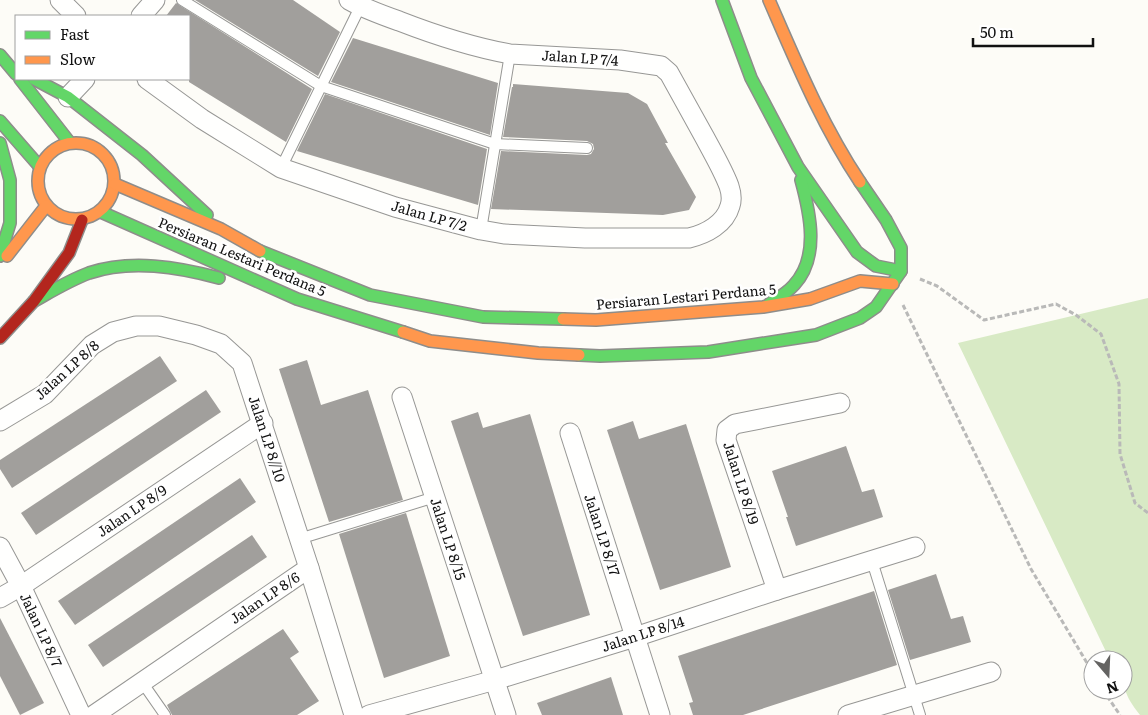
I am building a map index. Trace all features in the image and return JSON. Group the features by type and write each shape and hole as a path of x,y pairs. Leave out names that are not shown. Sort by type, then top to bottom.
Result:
{"street":[{"path":"60,0 75,15"},
{"path":"142,15 155,0"},
{"path":"722,0 751,78 798,166 857,252 876,266 901,271"},
{"path":"769,0 801,75 843,156 894,233 901,248 901,271 893,284"},
{"name":"Jalan LP 7/4","path":"355,3 428,32 510,54 611,59 661,66 669,73 715,156 729,186 731,195 730,206"},
{"path":"0,55 14,70"},
{"path":"21,80 70,143"},
{"path":"36,80 68,97 142,155 221,229"},
{"path":"68,97 84,80"},
{"name":"Jalan LP 7/2","path":"148,80 202,118 281,168 394,207 481,230 504,234 585,238 689,238 702,235 712,228 723,218 730,206"},
{"path":"0,122 40,167"},
{"path":"0,143 10,180 10,223 0,256"},
{"path":"70,143 88,144 103,152 113,166 116,184 111,199 101,212 82,220 62,218 46,206 38,187 40,167 52,151 70,143"},
{"path":"763,307 785,294 799,280 809,255 812,238 798,166"},
{"name":"Persiaran Lestari Perdana 5","path":"116,184 221,229 265,254 370,295 483,317 596,320 763,307 810,298 860,281 893,284"},
{"path":"0,265 46,206"},
{"name":"Persiaran Lestari Perdana 5","path":"101,212 297,299 430,341 538,353 600,356 708,352 816,335 860,318 876,306 893,284"},
{"path":"0,338 34,301 69,254 82,220"},
{"path":"34,301 68,282 103,269 136,266 191,270 297,299"},
{"name":"Jalan LP 8/8","path":"0,421 45,394 92,346 112,332 136,326 158,326 196,335"},
{"name":"Jalan LP 8//10","path":"196,335 221,344 242,363 309,568"},
{"name":"Jalan LP 8/15","path":"402,397 506,715"},
{"name":"Jalan LP 8/19","path":"777,590 726,440 727,430 735,424 840,403"},
{"name":"Jalan LP 8/9","path":"0,598 21,586 262,423"},
{"name":"Jalan LP 8/17","path":"570,433 660,715"},
{"name":"Jalan LP 8/7","path":"0,546 21,586 81,715"},
{"name":"Jalan LP 8/14","path":"369,715 495,680 635,637 915,547"},
{"name":"Jalan LP 8/6","path":"94,715 309,568 354,715"},
{"path":"848,715 991,672"}],"lane":[{"path":"182,0 321,86 495,144 587,148"},
{"path":"281,168 321,86 355,3"},
{"path":"481,230 510,54"},
{"path":"299,539 435,497"},
{"path":"872,561 920,715"},
{"path":"142,682 165,715"}],"path":[{"path":"901,271 937,286 984,320 1056,304 1076,315 1101,334 1119,384 1120,454 1135,503 1148,513"},
{"path":"893,284 1031,569 1083,656"},
{"path":"1110,700 1120,715"}],"green space":[{"path":"1148,298 1148,715 1140,715 1130,700 1133,700 1133,650 1105,650 958,343"}],"building":[{"path":"195,0 293,0 340,32 318,76"},
{"path":"176,3 312,89 286,142 189,82 190,15 167,15"},
{"path":"353,38 498,83 490,135 331,82"},
{"path":"513,84 628,93 647,104 668,143 665,143 696,197 689,210 663,215 491,209 501,151 587,155 591,154 594,149 593,144 587,141 503,137"},
{"path":"325,94 487,149 478,205 297,151"},
{"path":"160,356 177,381 12,488 0,469 0,460"},
{"path":"307,360 321,405 368,390 403,500 329,522 279,369"},
{"path":"206,390 221,412 36,535 21,513"},
{"path":"478,412 483,428 530,414 590,615 523,636 451,421"},
{"path":"633,421 639,439 686,424 731,567 660,590 607,430"},
{"path":"846,446 862,492 874,489 883,517 796,546 772,471"},
{"path":"240,478 256,502 75,625 58,601"},
{"path":"406,513 450,656 384,678 339,534"},
{"path":"252,535 267,557 103,667 88,645"},
{"path":"936,574 951,619 963,616 971,642 910,660 888,590"},
{"path":"874,591 897,665 743,715 693,715 689,703 693,702 678,656"},
{"path":"0,618 44,703 20,715 0,676"},
{"path":"283,629 299,652 290,658 319,701 297,715 172,715 167,705"},
{"path":"611,677 623,715 542,715 537,703"}],"traffic: fast":[{"path":"722,0 751,78 798,167 857,252 876,266 901,271"},
{"path":"0,55 15,73"},
{"path":"21,80 70,143"},
{"path":"36,80 68,97 142,155 207,215"},
{"path":"0,121 40,167"},
{"path":"0,143 10,180 10,223 0,256"},
{"path":"769,304 794,285 802,274 807,261 810,248 810,220 801,180"},
{"path":"579,355 708,352 816,335 860,318 876,307 901,271 901,248 886,220 860,182"},
{"path":"101,212 297,299 403,332"},
{"path":"260,251 370,295 483,317 563,319"},
{"path":"34,301 89,273 121,266 171,268 219,278"}],"traffic: slow":[{"path":"769,0 822,116 860,182"},
{"path":"69,143 83,143 97,149 108,160 114,174 114,181 111,196 103,208 83,219 69,219 55,213 44,202 38,188 38,174 44,160 55,149 69,143"},
{"path":"115,184 221,229 260,251"},
{"path":"7,256 46,206"},
{"path":"563,319 596,320 763,307 810,299 860,281 893,284"},
{"path":"403,332 430,341 538,353 579,355"}],"traffic: jam":[{"path":"0,338 34,301 69,253 82,220"}]}
